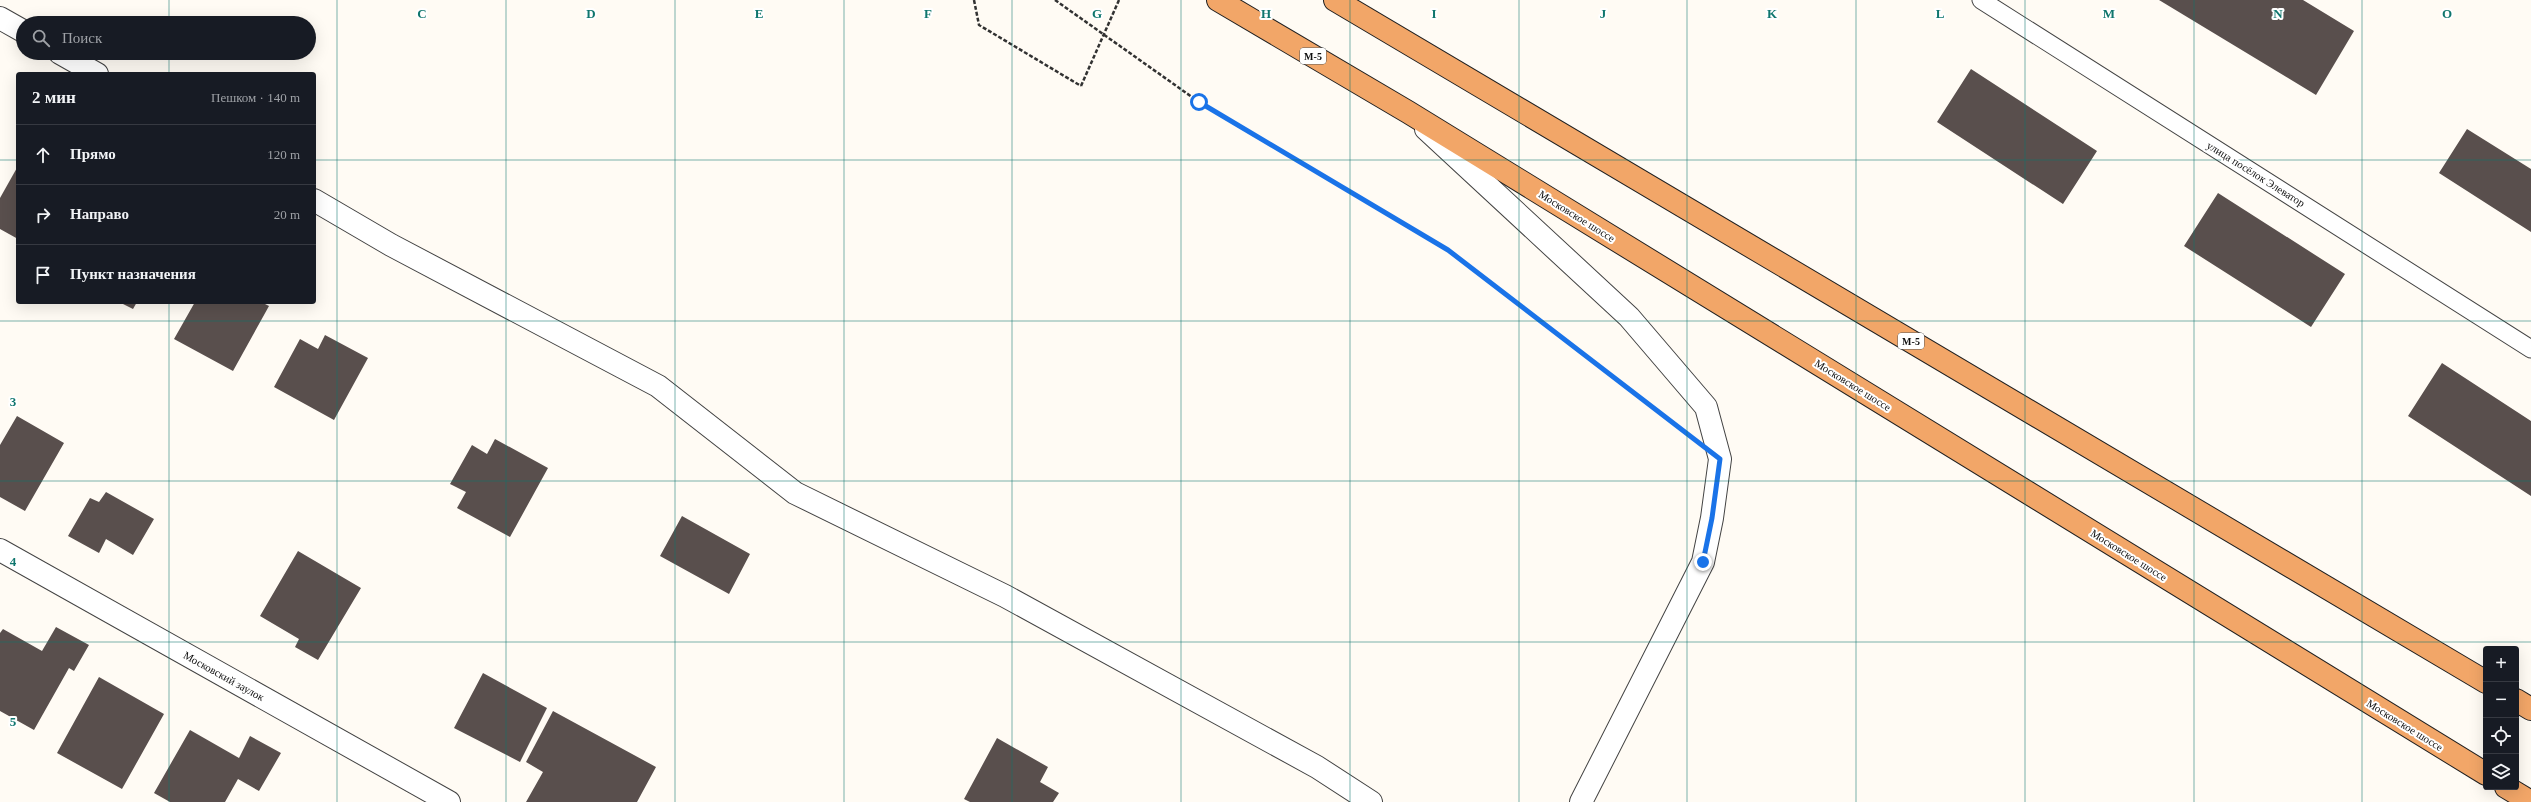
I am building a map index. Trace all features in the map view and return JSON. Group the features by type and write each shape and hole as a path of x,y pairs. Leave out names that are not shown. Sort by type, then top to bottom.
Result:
{"highway":[{"name":"Московское шоссе","path":"1218,0 1408,112 2483,772"},
{"name":"М-5","path":"1335,0 2483,680"},
{"path":"2519,702 2531,709"},
{"path":"2511,790 2531,802"}],"street":[{"path":"0,18 16,27"},
{"path":"72,60 93,72"},
{"path":"1408,112 1629,317 1706,407 1720,459 1712,518 1703,562 1581,802"},
{"path":"316,201 391,245 658,386 794,493 1005,596 1310,763 1371,802"},
{"name":"Московский заулок","path":"0,550 449,802"}],"lane":[{"name":"улица посёлок Элеватор","path":"1981,0 2531,349"}],"path":[{"path":"974,0 979,25 1081,86 1119,0"},
{"path":"1055,0 1199,102 1448,250 1682,430"}],"building":[{"path":"2159,0 2303,0 2354,31 2316,95"},
{"path":"1971,69 2097,151 2063,204 1937,122"},
{"path":"2467,129 2531,169 2531,232 2439,173"},
{"path":"16,170 16,238 0,229 0,198"},
{"path":"2218,193 2345,274 2311,327 2184,246"},
{"path":"123,304 136,304 133,309"},
{"path":"194,304 265,304 269,306 233,371 174,339"},
{"path":"325,335 368,358 334,420 274,387 300,339 318,349"},
{"path":"2442,363 2531,421 2531,496 2408,416"},
{"path":"17,416 64,443 25,511 0,497 0,445"},
{"path":"495,439 548,468 510,537 457,508 466,492 450,484 472,445 487,454"},
{"path":"106,492 154,519 133,555 106,539 99,553 68,536 90,498 99,502"},
{"path":"682,516 750,554 729,594 660,556"},
{"path":"298,551 361,588 318,660 295,647 299,639 260,616"},
{"path":"56,627 89,645 74,671 69,668 34,730 0,711 0,633 3,629 42,651"},
{"path":"483,673 547,708 520,762 454,728"},
{"path":"99,677 164,714 122,789 57,753"},
{"path":"553,711 656,767 637,802 526,802 543,772 526,762"},
{"path":"190,730 239,758 250,736 281,753 259,791 238,779 225,802 170,802 154,793"},
{"path":"997,738 1048,767 1040,782 1059,793 1053,802 970,802 964,799"}],"route":[{"path":"1199,102 1448,250 1720,459 1712,518 1703,562"}]}
